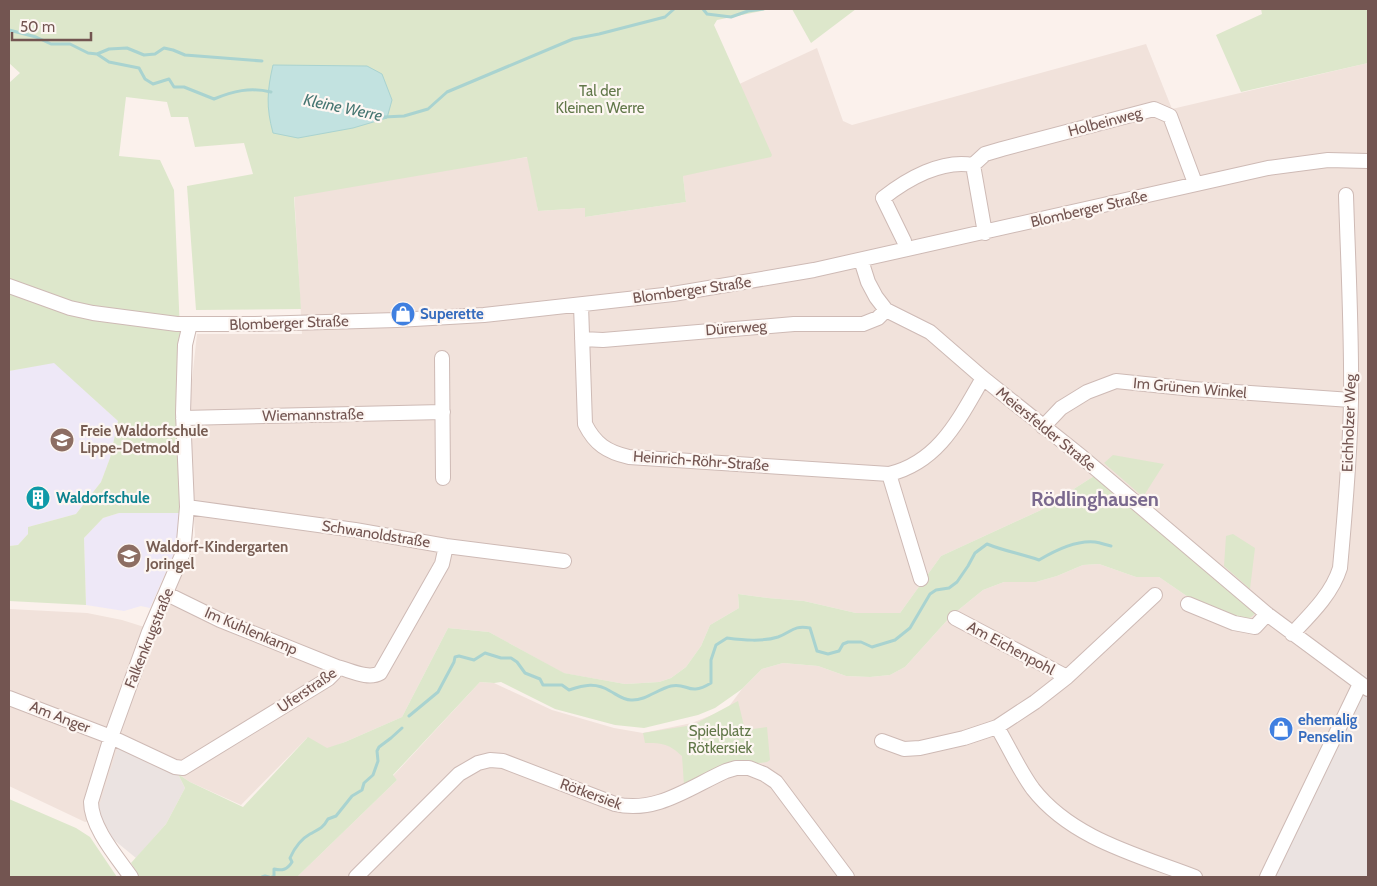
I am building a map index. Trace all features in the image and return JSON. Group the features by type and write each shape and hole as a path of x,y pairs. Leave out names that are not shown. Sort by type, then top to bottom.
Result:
{"street":[{"name":"Holbeinweg","path":"973,165 985,154 1154,109 1170,116 1195,184"},
{"name":"Blomberger Straße","path":"9,286 49,301 93,312 190,324 235,325 397,320 484,315 581,305 752,281 861,260 1268,168 1313,161 1368,161"},
{"path":"904,241 883,198 903,182 918,175 953,164 973,165 985,232"},
{"name":"Eichholzer Weg","path":"1292,634 1315,609 1337,578 1340,568 1351,400 1346,195"},
{"name":"Meiersfelder Straße","path":"861,260 868,282 886,310 930,332 983,378 1082,457 1267,614 1364,686"},
{"name":"Heinrich-Röhr-Straße","path":"581,305 585,424 598,443 608,451 628,457 889,474 922,460 940,445 952,431 983,378"},
{"name":"Dürerweg","path":"582,339 603,340 794,324 863,324 878,318 886,310"},
{"name":"Falkenkrugstraße","path":"131,877 98,828 91,808 95,788 111,737 149,632 167,594 183,553 187,507 183,418 185,345 190,324"},
{"path":"442,358 443,478"},
{"name":"Im Grünen Winkel","path":"1043,427 1061,408 1087,392 1116,382 1351,400"},
{"name":"Wiemannstraße","path":"183,418 443,412"},
{"path":"889,474 920,579"},
{"name":"Schwanoldstraße","path":"187,507 355,530 446,546 564,561"},
{"name":"Uferstraße","path":"111,737 175,767 183,768 328,679 337,667 376,676 380,673 438,571 446,546"},
{"name":"Im Kuhlenkamp","path":"167,594 220,620 337,667"},
{"name":"Am Eichenpohl","path":"882,741 904,749 920,748 964,738 997,726 1035,702 1067,677 1155,595"},
{"path":"1188,604 1234,623 1255,627 1267,614"},
{"name":"Am Eichenpohl","path":"955,618 1067,677"},
{"path":"1267,877 1364,686"},
{"name":"Am Anger","path":"9,698 111,737"},
{"path":"997,726 1033,788 1064,820 1096,838 1195,877"},
{"name":"Rötkersiek","path":"356,877 459,774 478,763 490,760 510,763 615,804 628,807 643,807 660,803 726,770 736,768 757,770 776,782 847,877"}],"shaded area":[{"path":"1146,44 1172,109 1368,63 1368,678 1362,673 1261,877 297,877 397,780 393,776 480,682 494,683 552,710 614,728 643,733 692,723 727,709 742,689 762,669 783,663 818,666 846,676 870,677 890,675 905,667 951,616 983,590 1004,582 1036,582 1057,576 1083,565 1099,564 1136,577 1159,577 1194,601 1094,476 1041,510 941,556 900,613 856,613 804,601 738,594 739,608 710,625 701,646 686,667 671,678 659,682 625,684 563,673 489,632 448,628 402,717 327,749 307,738 241,805 190,782 178,774 99,806 102,819 85,822 9,786 9,609 87,613 122,620 157,631 195,536 188,417 197,334 302,334 294,190 529,157 538,211 585,208 585,217 686,202 683,176 735,86 817,48 843,121 852,125"},
{"name":"Freie Waldorfschule Lippe-Detmold","path":"54,362 118,421 110,458 101,482 76,514 28,527 28,534 18,545 9,546 9,371"},
{"name":"Waldorf-Kindergarten Joringel","path":"119,513 180,513 180,539 150,608 141,606 124,611 86,605 84,538 103,518"},
{"path":"1361,673 1368,678 1368,877 1261,877"},
{"path":"118,746 178,774 185,788 166,824 136,858 114,840 102,819 99,806"}],"green space":[{"name":"Tal der Kleinen Werre","path":"9,9 771,9 717,20 714,25 772,155 771,157 683,176 686,202 585,217 585,208 538,211 527,157 294,197 301,309 196,310 187,186 253,174 244,143 195,147 188,117 171,117 167,102 126,97 119,156 160,160 174,190 180,331 178,444 180,513 119,513 103,518 84,538 86,605 9,601 9,546 18,545 28,534 28,527 76,514 101,482 110,458 118,421 54,363 9,371 9,83 20,73 9,63"},
{"path":"792,9 856,9 811,43"},
{"path":"1261,9 1368,9 1368,63 1241,92 1216,35 1262,14"},
{"path":"1113,455 1164,464 1143,497 1104,463"},
{"path":"1094,476 1256,613 1245,622 1194,601 1159,577 1136,577 1099,564 1083,565 1057,576 1036,582 1004,582 983,590 951,616 905,667 890,675 870,677 846,676 818,666 783,663 762,669 742,689 715,708 698,715 644,728 615,725 555,709 501,682 480,682 393,775 397,780 297,877 140,877 131,863 166,824 185,788 178,774 190,782 243,807 308,737 327,748 402,717 448,628 489,632 564,673 625,684 659,682 671,678 686,667 701,646 710,625 739,608 738,594 804,601 856,613 900,613 941,556 1041,510"},
{"path":"1233,534 1255,548 1250,589 1224,566 1226,536"},
{"name":"Spielplatz Rötkersiek","path":"738,701 745,730 767,727 770,760 767,762 751,764 746,761 730,764 684,785 682,756 665,745 645,743 643,733 693,725"},
{"path":"9,799 76,828 90,837 117,877 9,877"}],"water":[{"path":"273,65 367,66 382,74 392,100 387,118 353,128 298,138 273,133 268,99"}],"waterway":[{"name":"Kleine Werre","path":"384,117 404,116 428,109 447,92 573,39 665,17 674,9"},
{"name":"Kleine Werre","path":"703,9 707,14 731,17 748,11 763,9"},
{"name":"Kleine Werre","path":"9,30 36,37 51,44 70,44 88,53 97,54 109,49 127,48 144,55 155,54 164,48 185,55 262,61"},
{"name":"Kleine Werre","path":"97,54 109,62 139,68 145,79 153,84 169,79 174,87 184,87 214,99 242,91 271,92"},
{"path":"409,716 438,692 455,657 459,656 474,660 485,653 501,658 511,658 517,662 525,673 540,679 543,685 562,685 569,690 595,685 605,688 625,699 636,700 671,686 677,685 697,689 711,683 711,660 716,645 727,638 766,640 778,637 796,628 804,627 810,628 817,651 828,654 839,651 843,644 848,642 861,642 872,647 895,640 910,628 930,594 936,590 949,588 957,582 975,553 987,544 1039,560 1073,544 1095,542 1111,546"},
{"path":"272,877 274,876 274,869 284,869 290,865 292,862 290,858 298,844 320,828 328,819 336,816 352,796 362,790 364,783 373,775 378,761 377,751 379,747 402,728"},
{"path":"262,877 269,877"}],"place":[{"name":"Superette","path":"403,314"},
{"name":"Freie Waldorfschule Lippe-Detmold","path":"62,440"},
{"name":"Waldorfschule","path":"38,498"},
{"name":"Waldorf-Kindergarten Joringel","path":"129,556"},
{"name":"ehemalig Penselin","path":"1281,729"}],"district":[{"name":"Rödlinghausen","path":"1095,499"}]}
